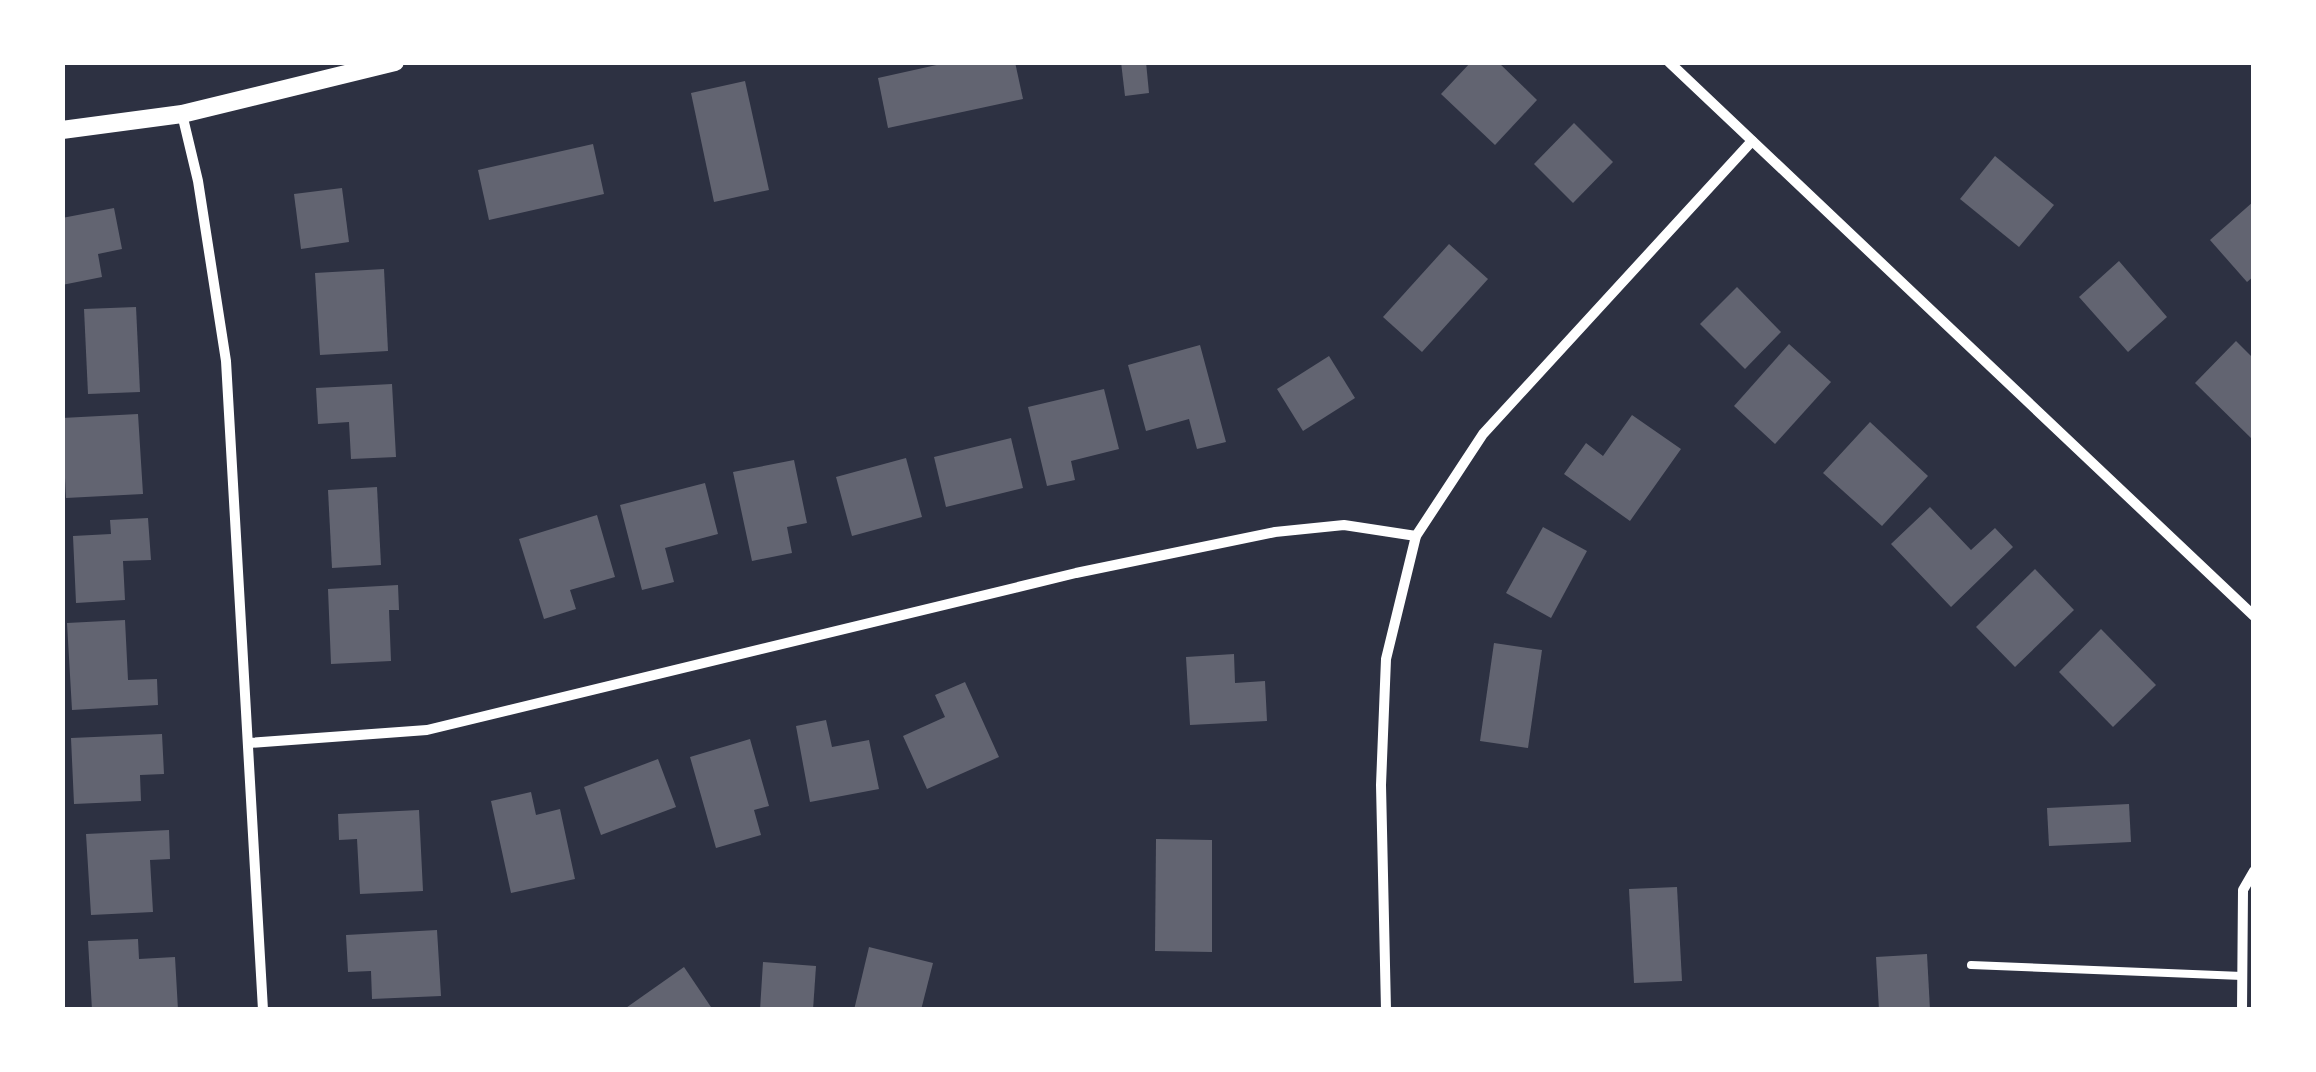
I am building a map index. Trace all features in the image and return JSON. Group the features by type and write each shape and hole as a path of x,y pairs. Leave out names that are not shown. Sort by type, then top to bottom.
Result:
{"street":[{"path":"62,130 182,114 395,62"},
{"path":"1669,62 2254,616"},
{"path":"182,114 198,181 226,362 263,1010"},
{"path":"1386,1010 1381,785 1386,659 1416,536 1483,434 1752,141"},
{"path":"249,744 427,730 1076,573 1275,532 1344,525 1416,536"},
{"path":"2242,1010 2243,890 2254,871"}],"lane":[{"path":"1972,965 2242,976"}],"building":[{"path":"950,62 1015,62 1023,99 888,128 878,78"},
{"path":"1121,62 1146,62 1149,93 1125,96"},
{"path":"1471,62 1498,62 1537,100 1495,145 1441,94"},
{"path":"745,81 769,190 714,202 691,93"},
{"path":"1574,123 1613,162 1573,203 1534,164"},
{"path":"593,144 604,194 489,220 478,170"},
{"path":"1995,156 2054,205 2019,247 1960,199"},
{"path":"342,188 349,242 301,249 294,194"},
{"path":"2254,201 2254,276 2247,282 2210,240"},
{"path":"114,208 122,249 98,254 102,277 62,285 62,218"},
{"path":"1449,244 1488,279 1422,352 1383,317"},
{"path":"2119,261 2167,317 2128,352 2079,297"},
{"path":"384,269 388,351 320,355 315,273"},
{"path":"1737,287 1781,332 1745,369 1700,324"},
{"path":"136,307 140,392 88,394 84,309"},
{"path":"2236,341 2254,359 2254,441 2195,383"},
{"path":"1789,344 1831,382 1775,444 1734,406"},
{"path":"1200,345 1226,442 1197,449 1189,419 1146,431 1128,365"},
{"path":"1329,356 1355,398 1303,431 1277,389"},
{"path":"392,384 396,457 351,459 349,422 318,424 316,388"},
{"path":"1104,389 1119,449 1071,461 1075,480 1047,486 1028,407"},
{"path":"138,414 143,494 66,498 62,418"},
{"path":"1632,415 1681,449 1630,521 1564,474 1586,443 1603,456"},
{"path":"1870,422 1928,476 1882,526 1823,473"},
{"path":"1011,438 1023,488 946,507 934,457"},
{"path":"906,458 922,517 852,536 836,477"},
{"path":"794,460 807,523 787,527 792,553 752,561 733,472"},
{"path":"705,483 718,534 665,548 674,582 642,590 620,505"},
{"path":"377,487 381,565 332,568 328,490"},
{"path":"1930,507 1971,550 1995,528 2013,547 1951,607 1891,544"},
{"path":"597,515 615,577 570,590 576,609 544,619 519,539"},
{"path":"148,518 151,560 123,561 125,600 76,603 73,536 111,534 110,520"},
{"path":"1543,527 1587,551 1551,618 1506,593"},
{"path":"2035,569 2074,610 2015,667 1976,627"},
{"path":"398,585 399,610 389,610 391,661 331,664 328,589"},
{"path":"125,620 128,680 157,679 158,705 72,710 67,623"},
{"path":"2101,629 2156,685 2113,727 2059,672"},
{"path":"1494,643 1542,650 1528,748 1480,741"},
{"path":"1234,654 1235,683 1265,681 1267,721 1190,725 1186,657"},
{"path":"965,682 999,757 927,789 903,736 945,717 935,695"},
{"path":"826,720 832,747 869,740 879,789 810,802 796,726"},
{"path":"162,734 164,774 140,775 141,801 74,804 71,738"},
{"path":"750,739 769,806 754,810 761,835 716,848 690,757"},
{"path":"658,759 676,807 601,835 584,787"},
{"path":"531,792 536,815 560,809 575,879 511,893 491,801"},
{"path":"2129,804 2131,842 2049,846 2047,808"},
{"path":"419,810 423,891 360,894 357,839 339,840 338,814"},
{"path":"169,830 170,859 150,860 153,912 91,915 86,834"},
{"path":"1156,839 1212,840 1212,952 1155,951"},
{"path":"1677,887 1682,981 1634,983 1629,889"},
{"path":"437,930 441,996 372,999 371,971 348,972 346,935"},
{"path":"138,939 139,959 175,957 178,1010 92,1010 88,941"},
{"path":"869,947 933,963 921,1010 854,1010"},
{"path":"1927,954 1930,1010 1879,1010 1876,957"},
{"path":"763,962 816,966 813,1010 760,1010"},
{"path":"684,967 713,1010 623,1010"}]}
